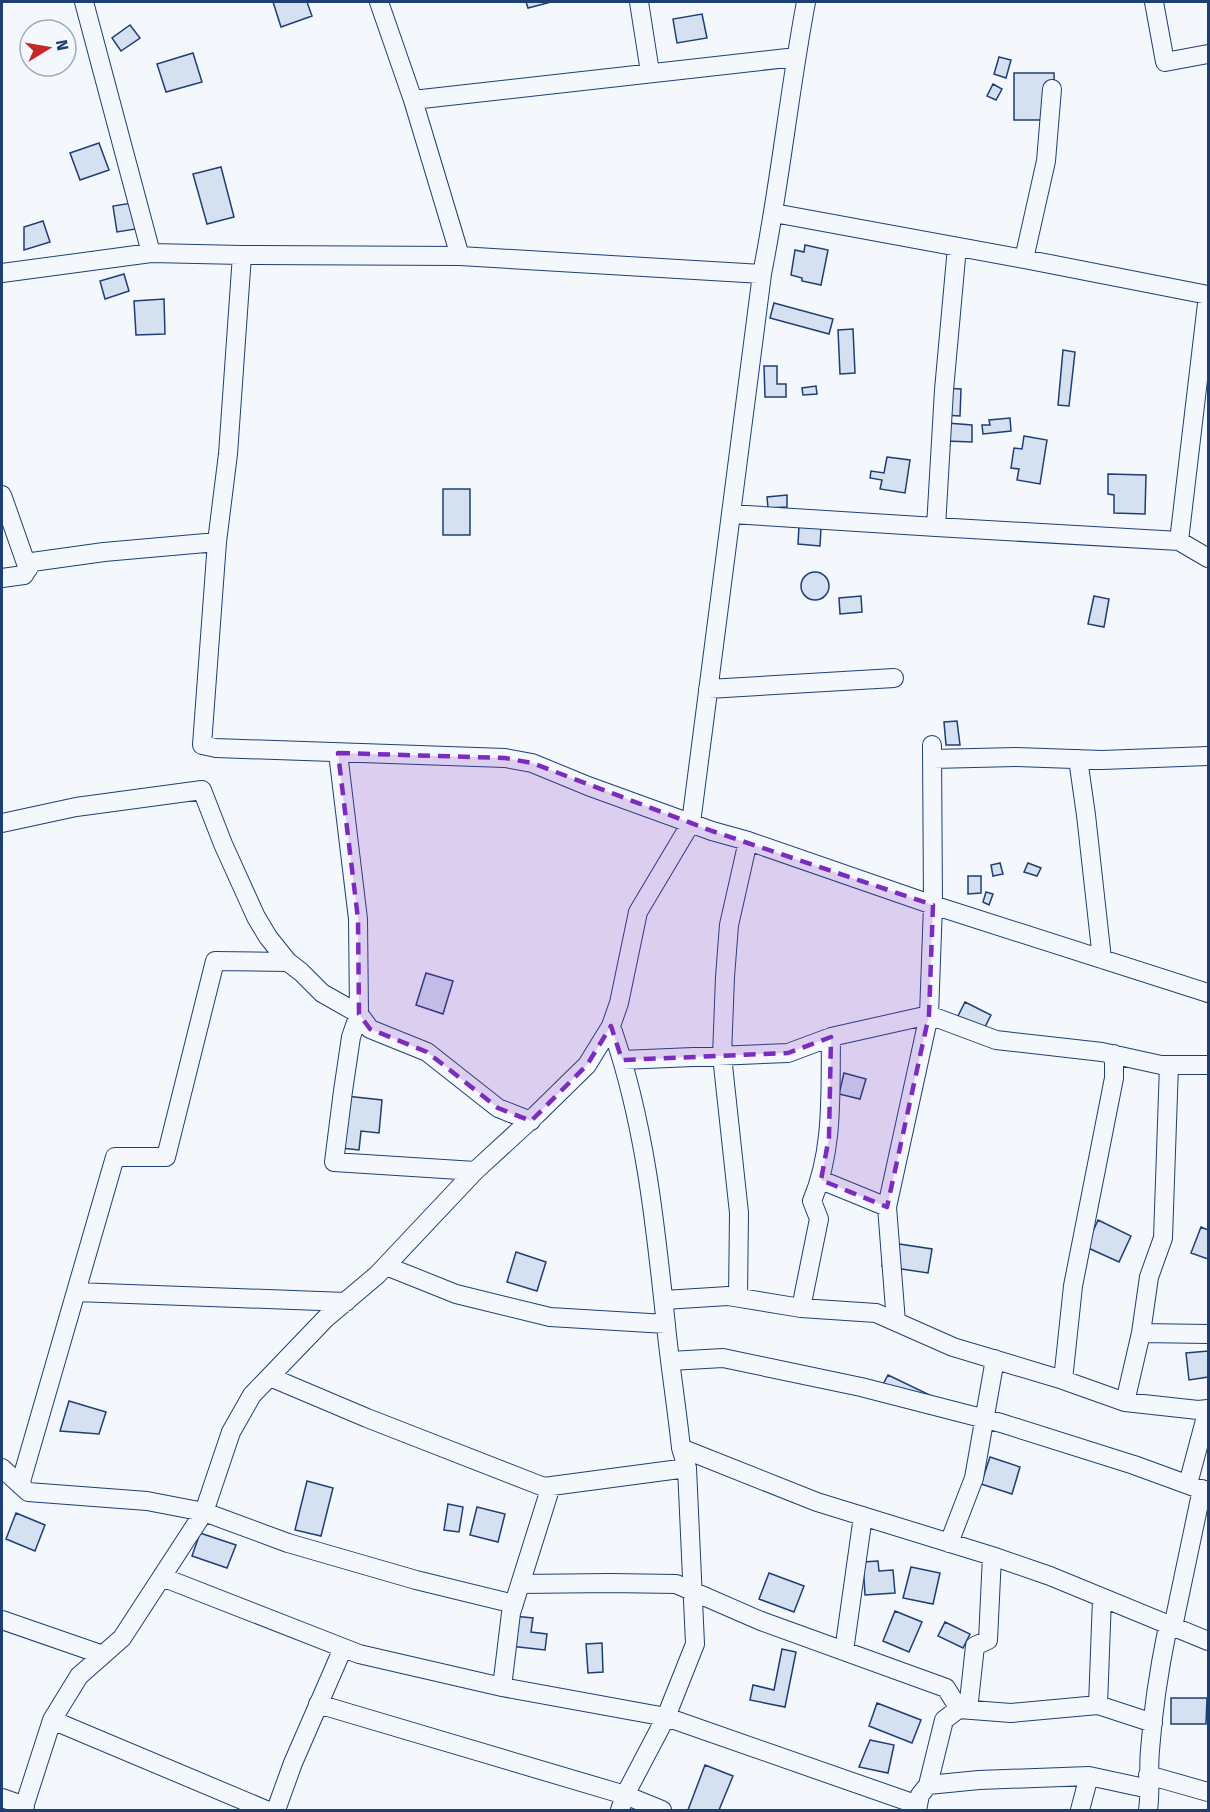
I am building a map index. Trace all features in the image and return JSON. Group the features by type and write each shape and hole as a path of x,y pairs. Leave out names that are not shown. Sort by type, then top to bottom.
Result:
{"street":[{"path":"84,2 151,253"},
{"path":"379,2 413,100 460,256"},
{"path":"639,2 650,72"},
{"path":"2,1798 24,1808 51,1720 79,1676 122,1638 204,1512 231,1432 252,1395 326,1318 386,1266 475,1171 587,1065 611,1026 619,1003 638,912 691,823 762,274 774,213 806,2"},
{"path":"1154,2 1166,62 1209,54"},
{"path":"413,100 796,57"},
{"path":"1024,259 1046,161 1052,89"},
{"path":"774,213 1209,295 1179,541"},
{"path":"936,527 944,390 957,247"},
{"path":"2,273 151,253 460,256 762,274"},
{"path":"242,255 228,454 217,542 202,745 216,748 505,758 532,763 712,831 748,841 933,905 1209,993"},
{"path":"2,495 28,569"},
{"path":"731,514 1179,541 1209,558"},
{"path":"2,578 24,575 32,562 104,552 217,542"},
{"path":"708,689 894,678"},
{"path":"896,1322 887,1207 929,1015 933,905 932,752 1102,760 1209,756"},
{"path":"338,753 358,919 359,1014 351,1037 334,1162 475,1171"},
{"path":"1078,759 1102,959"},
{"path":"2,823 76,807 202,790 223,844 256,917 268,937 288,962 322,993 359,1014 370,1029 427,1052 498,1108 531,1120"},
{"path":"738,1297 739,1213 722,1056 724,977 729,925 748,841"},
{"path":"20,1485 115,1157 166,1157 214,961 288,962"},
{"path":"622,1060 788,1053 831,1037 929,1015 996,1040 1102,1052 1161,1065 1209,1065"},
{"path":"611,1026 634,1107 658,1243 681,1448 687,1468 695,1644 666,1717 622,1803"},
{"path":"801,1308 819,1219 812,1201 821,1180 829,1137 831,1037"},
{"path":"1063,1380 1073,1286 1114,1078 1114,1054"},
{"path":"1125,1402 1141,1333 1149,1277 1163,1238 1169,1065"},
{"path":"821,1180 887,1207"},
{"path":"386,1266 456,1294 550,1317 666,1324"},
{"path":"76,1292 346,1302"},
{"path":"664,1300 728,1296 801,1308 876,1313 953,1347 1063,1380 1125,1402 1198,1410 1208,1409 1200,1488 1173,1627"},
{"path":"1141,1333 1209,1334"},
{"path":"670,1361 723,1358 861,1387 984,1419 1134,1465 1200,1488"},
{"path":"949,1543 974,1478 995,1359"},
{"path":"270,1377 367,1418 544,1487 687,1468"},
{"path":"681,1448 817,1502 1050,1576 1209,1641"},
{"path":"2,1468 28,1492 147,1501 204,1512 288,1543 416,1580 514,1604"},
{"path":"502,1687 512,1612 551,1486"},
{"path":"844,1651 863,1516"},
{"path":"162,1577 359,1654 502,1687 666,1717 918,1808 920,1795 928,1785 944,1720 969,1701 975,1646 988,1640 992,1556"},
{"path":"521,1584 676,1584 761,1621 946,1688 959,1709"},
{"path":"1098,1705 1102,1598"},
{"path":"2,1620 103,1655"},
{"path":"1148,1810 1148,1782 1159,1672 1167,1630 1173,1627"},
{"path":"276,1810 293,1763 343,1648"},
{"path":"318,1704 622,1803 662,1810"},
{"path":"959,1709 1011,1713 1098,1705 1153,1723"},
{"path":"51,1720 266,1810"},
{"path":"928,1785 979,1780 1089,1776 1148,1782 1209,1792"},
{"path":"1080,1810 1089,1776"}],"highlighted area":[{"path":"338,753 505,758 532,763 712,831 933,905 929,1015 887,1207 821,1180 829,1137 831,1037 788,1053 622,1060 611,1026 587,1065 531,1121 498,1108 427,1052 370,1029 359,1014 358,919"}],"building":[{"path":"273,2 307,2 312,16 281,27"},
{"path":"526,2 551,2 528,8"},
{"path":"702,14 707,38 677,43 673,19"},
{"path":"130,25 140,38 121,51 112,38"},
{"path":"193,53 202,82 166,92 157,64"},
{"path":"999,57 1011,60 1006,78 994,74"},
{"path":"1014,73 1054,73 1055,120 1014,120"},
{"path":"993,84 1002,89 996,100 987,96"},
{"path":"99,143 109,170 80,180 70,153"},
{"path":"221,167 234,217 207,224 193,174"},
{"path":"132,203 136,229 117,232 113,206"},
{"path":"43,221 50,242 24,250 24,227"},
{"path":"805,245 828,250 821,285 802,281 802,278 791,275 795,250 804,252"},
{"path":"124,274 129,291 105,299 100,281"},
{"path":"164,299 165,334 136,335 134,301"},
{"path":"774,303 833,319 829,334 770,318"},
{"path":"853,329 855,373 840,374 838,330"},
{"path":"1063,350 1075,352 1069,406 1058,405"},
{"path":"764,366 777,366 777,384 786,384 786,397 765,397"},
{"path":"816,386 817,394 803,395 802,388"},
{"path":"944,388 961,389 960,416 943,415"},
{"path":"1010,418 1011,431 983,434 982,425 990,425 989,420"},
{"path":"947,423 972,425 972,442 946,441"},
{"path":"1024,436 1047,440 1040,484 1017,480 1019,469 1011,468 1014,448 1022,449"},
{"path":"887,457 910,460 905,493 880,489 882,480 870,478 871,471 884,473"},
{"path":"1108,474 1146,475 1145,514 1114,513 1114,495 1108,494"},
{"path":"443,489 470,489 470,535 443,535"},
{"path":"787,495 787,507 768,508 767,497"},
{"path":"799,526 821,528 820,546 798,544"},
{"path":"815,572 825,576 829,586 825,596 815,600 805,596 801,586 805,576"},
{"path":"861,596 862,612 840,614 839,598"},
{"path":"1094,596 1109,599 1104,627 1088,624"},
{"path":"957,721 960,745 946,745 944,722"},
{"path":"1000,863 1003,874 993,876 991,865"},
{"path":"1028,863 1041,868 1037,876 1024,872"},
{"path":"968,876 981,876 981,893 968,894"},
{"path":"986,892 993,894 989,905 983,902"},
{"path":"426,973 453,981 443,1014 416,1005"},
{"path":"965,1002 991,1015 981,1035 955,1022"},
{"path":"844,1073 866,1079 860,1099 839,1094"},
{"path":"346,1096 382,1100 379,1133 361,1131 359,1150 341,1148"},
{"path":"1098,1220 1131,1236 1119,1262 1086,1247"},
{"path":"1201,1227 1208,1230 1208,1259 1191,1253"},
{"path":"886,1242 932,1249 928,1273 882,1266"},
{"path":"516,1252 546,1262 537,1291 507,1282"},
{"path":"1208,1351 1208,1377 1189,1380 1186,1353"},
{"path":"888,1375 936,1398 929,1414 880,1390"},
{"path":"69,1401 106,1412 99,1434 60,1431"},
{"path":"990,1457 1020,1467 1012,1494 981,1484"},
{"path":"307,1481 333,1488 321,1536 295,1530"},
{"path":"448,1504 463,1507 459,1532 444,1530"},
{"path":"477,1507 505,1514 498,1542 470,1535"},
{"path":"16,1513 45,1525 35,1551 6,1539"},
{"path":"200,1533 236,1545 227,1568 192,1556"},
{"path":"878,1561 879,1571 893,1570 895,1593 865,1595 863,1562"},
{"path":"911,1567 940,1573 933,1604 903,1598"},
{"path":"769,1573 804,1586 794,1612 759,1599"},
{"path":"895,1611 922,1622 909,1652 883,1641"},
{"path":"513,1616 533,1618 531,1632 547,1634 545,1650 510,1646"},
{"path":"945,1622 970,1634 963,1648 938,1636"},
{"path":"602,1643 603,1672 588,1673 586,1644"},
{"path":"782,1649 796,1652 785,1707 750,1700 753,1685 774,1690"},
{"path":"1171,1698 1207,1698 1206,1724 1171,1724"},
{"path":"877,1703 921,1720 912,1743 869,1726"},
{"path":"870,1740 894,1745 888,1773 859,1767"},
{"path":"705,1765 733,1776 719,1810 688,1810"}]}
